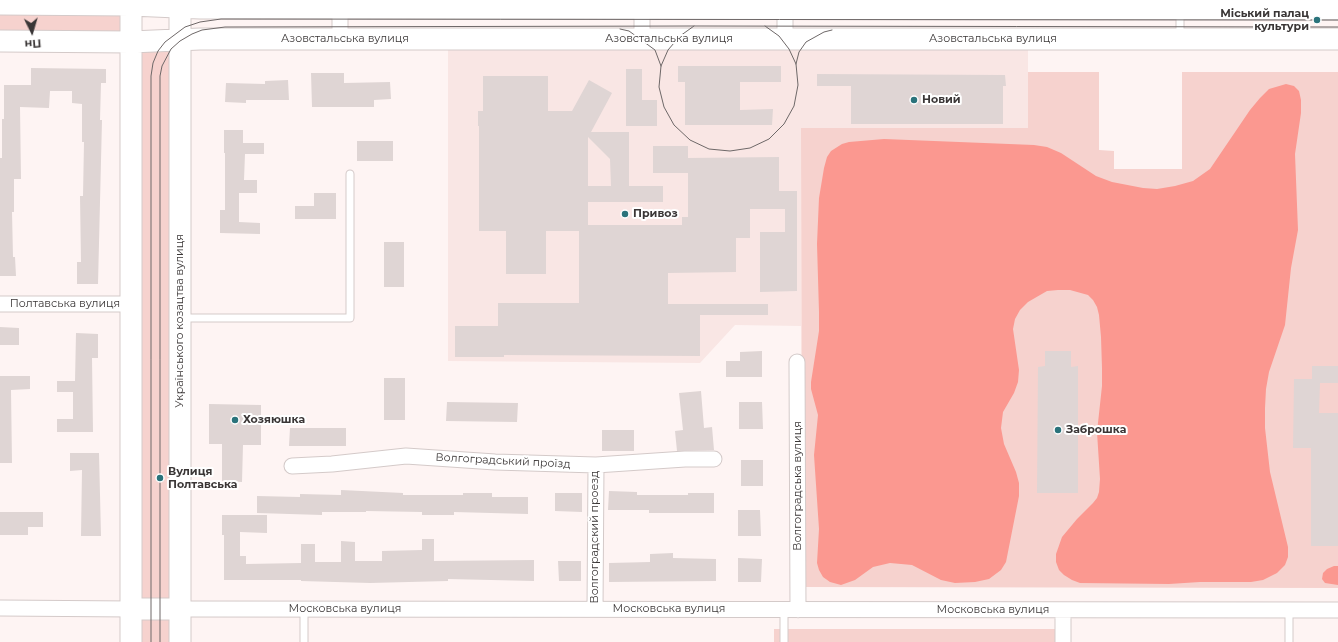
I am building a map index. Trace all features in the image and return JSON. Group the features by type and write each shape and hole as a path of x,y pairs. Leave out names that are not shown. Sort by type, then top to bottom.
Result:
{"street":[{"path":"131,2 131,642"},
{"path":"0,4 131,2 180,4 1180,4 1338,9"},
{"name":"Українського козацтва вулиця","path":"180,4 180,642"},
{"path":"340,4 340,39"},
{"path":"642,4 642,39"},
{"path":"785,4 785,39"},
{"name":"Азовстальська вулиця","path":"0,41 131,42 180,39 1338,39"},
{"name":"Полтавська вулиця","path":"0,304 131,304"},
{"name":"Волгоградська вулиця","path":"791,610 797,362"},
{"name":"Волгоградський проїзд","path":"292,466 332,464 406,456 495,462 596,465 685,459 714,459"},
{"name":"Волгоградский проезд","path":"595,609 596,465"},
{"name":"Московська вулиця","path":"0,608 1338,610"},
{"path":"1063,610 1063,642"}],"lane":[{"path":"1180,4 1180,39"},
{"path":"180,318 350,318 350,174"},
{"path":"304,609 304,642"},
{"path":"784,642 791,610"},
{"path":"1289,642 1290,610"}],"shaded area":[{"path":"0,9 127,9 127,38 0,38"},
{"path":"176,45 176,604 135,604 136,46"},
{"name":"Привоз","path":"448,45 1028,45 1028,128 801,128 801,326 735,325 700,363 448,361"},
{"path":"1028,72 1099,72 1099,150 1114,151 1114,169 1182,169 1182,72 1338,72 1338,588 802,587 801,128 1028,128"},
{"path":"1286,84 1294,86 1299,91 1301,100 1301,113 1295,154 1298,230 1291,268 1285,325 1269,372 1265,408 1265,428 1270,472 1288,547 1288,557 1285,565 1277,573 1263,580 1251,582 1200,582 1169,584 1080,583 1072,580 1059,570 1056,562 1056,554 1062,537 1093,503 1099,492 1100,479 1097,432 1102,386 1102,368 1101,337 1097,307 1088,295 1070,290 1058,290 1047,291 1028,302 1020,310 1015,319 1013,329 1019,370 1018,382 1014,393 1003,412 1001,428 1004,444 1019,483 1019,496 1006,562 1001,570 989,579 975,582 955,583 941,580 912,565 890,563 873,567 855,580 841,585 830,582 823,577 817,563 819,529 814,455 818,415 811,389 811,382 819,331 817,244 819,198 824,168 827,157 831,151 842,144 849,142 884,139 1034,145 1047,147 1061,153 1096,176 1112,182 1157,189 1193,181 1210,169 1250,110 1260,98 1269,89"},
{"path":"1338,566 1338,585 1325,583 1322,579 1323,573 1327,569"},
{"path":"135,613 176,613 176,642 135,642"},
{"path":"774,629 1059,629 1059,642 774,642"}],"building":[{"path":"678,66 781,66 781,82 740,82 740,110 773,109 772,125 685,125 685,82 678,82"},
{"path":"31,68 106,69 106,83 101,83 100,120 102,120 98,284 77,284 77,262 81,262 80,196 83,196 84,142 82,142 82,104 72,103 72,91 50,91 49,108 20,107 21,179 14,179 14,212 12,212 13,257 15,257 16,276 0,276 0,158 2,158 4,85 31,85"},
{"path":"626,69 642,69 642,100 657,100 657,126 626,126"},
{"path":"311,73 344,73 344,83 390,82 391,99 374,100 374,107 312,107"},
{"path":"817,74 1005,75 1006,86 1003,86 1003,124 851,124 851,86 817,86"},
{"path":"483,76 548,76 548,111 572,111 589,80 612,93 591,132 629,132 629,186 663,186 663,202 588,202 588,225 682,225 682,217 688,217 688,173 653,173 653,146 688,146 688,158 779,157 779,191 797,191 797,291 760,292 760,232 785,232 785,209 750,209 750,238 736,238 736,272 668,273 668,304 768,304 768,315 700,315 700,356 504,355 504,357 455,357 455,326 498,326 498,303 579,303 579,231 546,231 546,274 506,274 506,231 479,231 478,111 483,111","holes":["588,137 610,159 611,186 588,186"]},
{"path":"288,80 289,100 246,100 246,103 225,102 226,83 265,84 265,81"},
{"path":"224,130 243,130 243,143 264,143 264,154 245,154 244,180 257,180 257,193 239,193 239,222 260,223 260,234 220,233 220,210 225,210"},
{"path":"357,141 393,141 393,161 357,161"},
{"path":"314,193 336,193 336,219 295,219 295,206 314,206"},
{"path":"384,242 404,242 404,287 384,287"},
{"path":"0,327 19,328 19,345 0,345"},
{"path":"76,333 98,334 98,358 92,358 93,432 57,432 57,419 73,419 73,392 57,392 57,381 75,381"},
{"path":"762,351 762,377 726,377 726,361 740,361 740,352"},
{"name":"Заброшка","path":"1045,351 1071,351 1071,367 1078,366 1078,493 1037,493 1038,367 1045,366"},
{"path":"1312,366 1338,366 1338,383 1320,383 1319,413 1338,413 1338,546 1311,546 1311,448 1293,448 1294,379 1312,379"},
{"path":"0,376 30,376 30,389 11,390 12,463 0,463"},
{"path":"384,378 405,378 405,420 384,420"},
{"path":"701,391 704,428 712,427 714,450 677,451 675,431 683,430 679,393"},
{"path":"447,402 518,403 517,422 446,421"},
{"path":"739,402 762,402 763,429 739,429"},
{"path":"209,404 261,405 261,445 243,445 242,482 222,481 222,444 209,444"},
{"path":"290,428 346,428 346,446 289,446"},
{"path":"602,430 634,430 634,451 602,451"},
{"path":"70,453 99,453 101,536 81,536 82,470 70,471"},
{"path":"741,460 763,460 763,486 741,486"},
{"path":"341,490 403,493 403,495 463,495 463,493 492,493 492,497 528,497 528,514 454,512 454,515 422,515 422,512 366,511 322,512 322,515 257,513 257,496 300,497 300,494 341,495"},
{"path":"609,491 637,492 637,495 688,495 688,493 714,493 714,513 649,513 649,510 608,510"},
{"path":"555,493 582,493 582,512 555,511"},
{"path":"738,510 760,510 761,536 738,536"},
{"path":"0,512 43,512 43,527 28,527 28,535 0,535"},
{"path":"222,515 267,515 267,533 240,532 240,556 246,556 246,564 301,563 301,544 315,544 315,562 341,562 341,541 355,542 355,561 382,561 382,551 422,550 422,539 434,539 434,561 534,560 534,581 448,579 448,581 370,583 301,580 224,580 224,535 222,535"},
{"path":"673,553 673,558 716,559 716,581 609,582 609,563 650,562 650,554"},
{"path":"738,558 762,559 761,582 738,582"},
{"path":"558,561 581,561 581,581 559,581"}],"tram line":[{"path":"151,642 151,76 153,63 158,51 165,42 185,27 200,22 221,19 1338,20"},
{"path":"694,26 680,36 668,50 661,66 659,87 664,107 674,125 690,140 709,149 730,151 750,148 769,139 784,124 794,106 798,85 796,64 789,49 779,36 765,26"},
{"path":"160,642 160,76 162,66 171,49 180,41 192,34 202,30 225,27 1338,27"},
{"path":"620,29 629,31 655,50 661,66"},
{"path":"796,64 799,52 806,42 824,32 832,30"}],"place":[{"name":"Міський палац культури","path":"1317,20"},
{"name":"Новий","path":"914,100"},
{"name":"Привоз","path":"625,214"},
{"name":"Хозяюшка","path":"235,420"},
{"name":"Заброшка","path":"1058,430"},
{"name":"Вулиця Полтавська","path":"160,478"}]}
